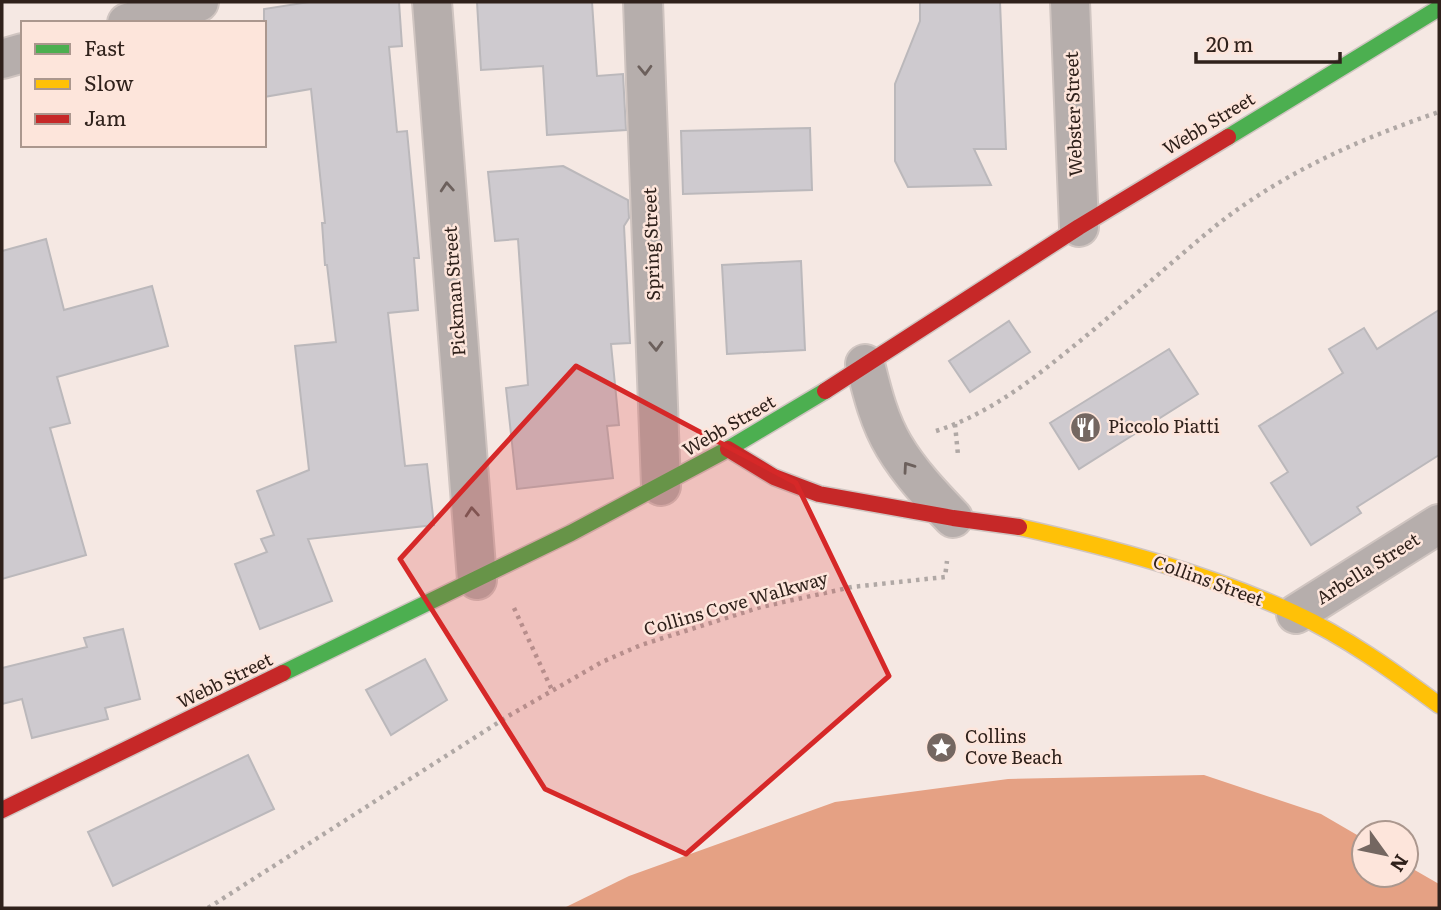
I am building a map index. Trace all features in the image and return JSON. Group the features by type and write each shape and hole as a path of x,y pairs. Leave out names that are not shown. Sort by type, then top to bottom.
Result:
{"main road":[{"name":"Webb Street","path":"2,810 487,575 728,450 797,409 1079,227 1439,8"},
{"name":"Collins Street","path":"728,450 774,477 819,494 953,518 1012,525 1116,549 1213,581 1296,614 1381,662 1439,705"}],"street":[{"path":"134,21 199,2"},
{"name":"Pickman Street","path":"432,2 487,575"},
{"name":"Spring Street","path":"643,2 661,486"},
{"name":"Webster Street","path":"1070,2 1079,227"},
{"path":"2,60 21,54"},
{"path":"865,364 875,404 893,445 918,481 953,518"},
{"name":"Arbella Street","path":"1296,614 1439,524"}],"path":[{"name":"Collins Cove Walkway","path":"208,908 469,740 602,662 641,645 736,615 852,587 946,577 959,469 955,424 993,406 1045,369 1216,226 1266,191 1328,155 1384,130 1439,113"},
{"path":"487,575 552,690"}],"highlighted area":[{"path":"576,366 796,483 889,676 686,854 545,789 400,559"}],"shaded area":[{"path":"1204,775 1321,814 1350,831 1350,889 1420,889 1420,873 1439,884 1439,908 564,908 629,876 835,802 1008,779"}],"building":[{"path":"309,2 399,2 402,46 389,47 397,132 407,131 419,258 414,258 418,310 388,313 405,466 427,464 434,525 308,539 332,601 260,629 235,564 267,552 261,539 274,535 257,491 309,470 295,346 336,342 325,265 322,223 325,223 311,89 266,97 264,9"},
{"path":"477,2 592,2 597,76 623,74 626,130 547,135 543,66 481,70"},
{"path":"920,2 1000,2 1006,149 974,149 991,185 908,187 895,161 895,84 920,21"},
{"path":"810,128 812,190 683,194 681,131"},
{"path":"563,166 628,200 629,218 624,226 630,343 611,344 619,425 607,426 613,478 517,489 506,388 528,385 518,239 495,241 488,172"},
{"path":"46,239 64,310 152,286 168,346 57,377 70,423 50,428 86,555 2,579 2,251"},
{"path":"801,261 805,350 727,354 722,265"},
{"path":"1439,310 1439,455 1357,507 1361,513 1311,545 1271,483 1288,472 1259,426 1343,373 1329,349 1364,328 1377,349"},
{"path":"1009,321 1030,352 970,392 949,361"},
{"path":"1169,349 1198,394 1079,469 1050,423"},
{"path":"123,629 140,699 105,708 108,719 32,738 22,699 2,704 2,668 87,647 84,638"},
{"path":"425,659 447,700 391,735 366,690"},
{"path":"248,755 274,809 113,886 88,832"}],"traffic: fast":[{"path":"1228,137 1439,8"},
{"path":"283,673 571,533 728,449 825,391"}],"traffic: slow":[{"path":"1019,527 1159,563 1261,599 1313,622 1351,644 1439,705"}],"traffic: jam":[{"path":"825,391 1079,227 1228,137"},
{"path":"728,449 774,477 819,494 1019,527"},
{"path":"2,810 283,673"}],"place":[{"name":"Piccolo Piatti","path":"1085,427"},
{"name":"Collins Cove Beach","path":"942,747"}]}
